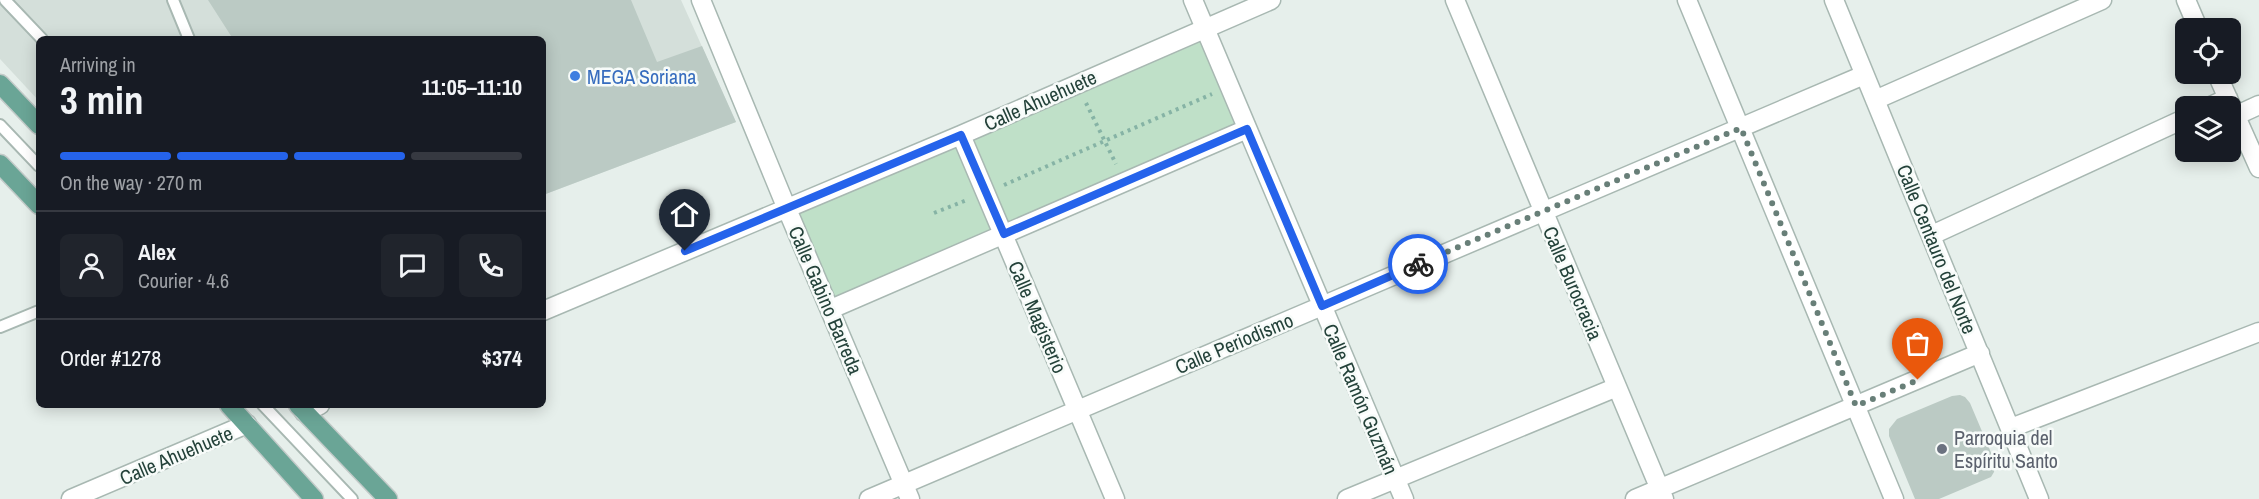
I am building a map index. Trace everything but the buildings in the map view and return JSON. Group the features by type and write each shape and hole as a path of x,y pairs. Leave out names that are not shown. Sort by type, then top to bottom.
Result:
{"main road":[{"path":"0,84 36,122"},
{"path":"0,164 36,202"},
{"path":"232,408 314,499"},
{"path":"309,408 388,499"}],"street":[{"name":"Calle Ramón Guzmán","path":"1193,0 1404,499"},
{"name":"Calle Ahuehuete","path":"546,310 961,135 1204,27 1271,0"},
{"name":"Calle Burocracia","path":"1455,0 1662,494"},
{"path":"1688,0 1894,499"},
{"name":"Calle Centauro del Norte","path":"1834,0 2039,499"},
{"path":"1875,100 2102,0"},
{"path":"2186,0 2194,18"},
{"name":"Calle Gabino Barreda","path":"708,2 787,209 907,492"},
{"name":"Calle Periodismo","path":"869,499 907,492 1077,411 1864,75"},
{"path":"2241,113 2259,105"},
{"path":"1932,235 2175,123"},
{"path":"831,309 1247,129"},
{"path":"2241,129 2259,168"},
{"name":"Calle Magisterio","path":"961,135 1115,499"},
{"path":"2011,428 2259,332"},
{"path":"1635,499 1662,494 1856,406 1980,353"},
{"path":"1347,499 1617,387"},
{"name":"Calle Ahuehuete","path":"71,499 247,424"}],"lane":[{"path":"5,0 39,36"},
{"path":"173,0 188,36"},
{"path":"0,125 36,163"},
{"path":"0,327 36,312"},
{"path":"267,408 352,499"}],"path":[{"path":"1077,84 1124,182"},
{"path":"934,213 1229,87"}],"shaded area":[{"path":"0,0 681,0 736,122 546,194 546,36 36,36 36,98 0,59"}],"green space":[{"path":"1204,27 1247,129 831,309 787,209"}],"way so far":[{"path":"1418,264 1741,128 1856,406 1918,380"}],"place":[{"name":"MEGA Soriana","path":"575,76"},
{"name":"Parroquia del Espíritu Santo","path":"1942,449"}],"route":[{"path":"685,251 961,135 1004,234 1247,129 1322,306 1418,264"}]}
